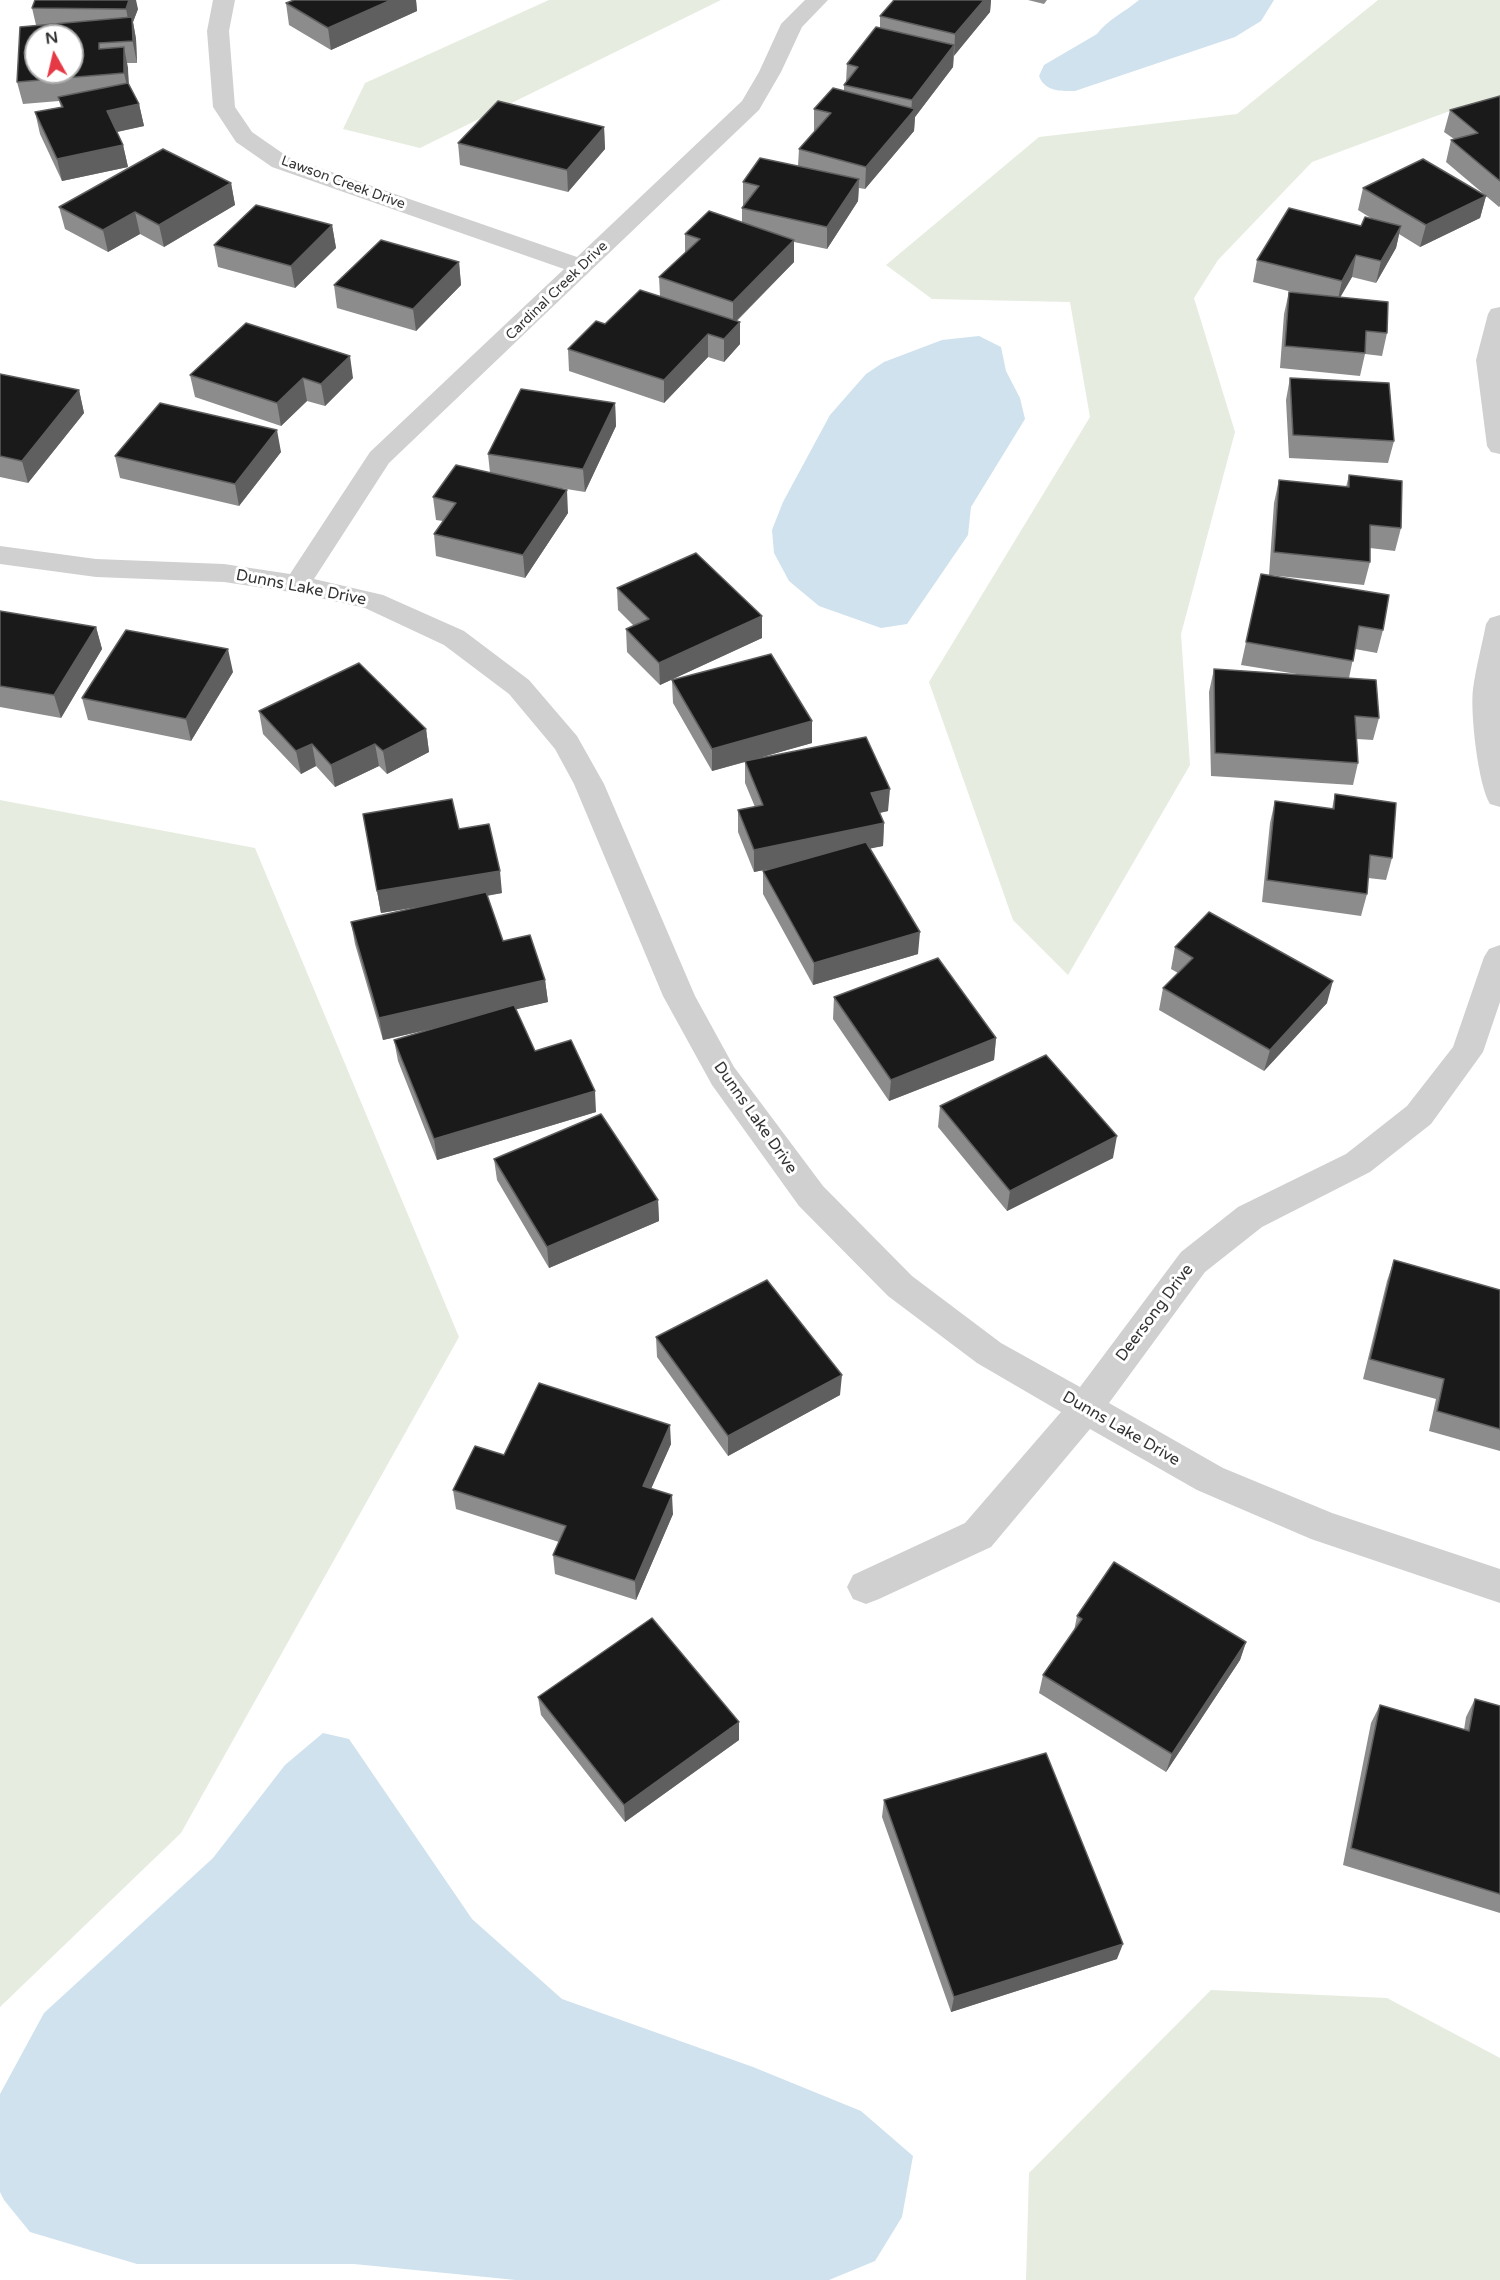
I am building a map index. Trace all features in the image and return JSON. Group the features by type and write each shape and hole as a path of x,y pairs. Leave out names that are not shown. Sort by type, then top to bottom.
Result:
{"street":[{"name":"Lawson Creek Drive","path":"224,0 218,31 224,107 244,137 280,162 582,267"},
{"name":"Cardinal Creek Drive","path":"297,584 379,458 751,105 770,72 792,24 817,0"},
{"path":"1500,314 1488,360 1500,446"},
{"name":"Dunns Lake Drive","path":"0,555 96,568 224,573 297,584 373,601 454,638 519,687 567,743 590,784 680,996 723,1076 811,1197 900,1286 988,1353 1210,1479 1324,1527 1500,1586"},
{"path":"1500,624 1486,691 1492,762 1500,797"},
{"name":"Deersong Drive","path":"866,1587 978,1534 1085,1409 1193,1262 1250,1217 1358,1163 1419,1115 1467,1052 1500,957"}],"shaded area":[{"path":"549,0 721,0 420,148 343,129 365,83"},
{"path":"1378,0 1500,0 1500,107 1447,112 1312,162 1218,260 1194,298 1235,432 1181,634 1190,765 1068,975 1013,920 929,682 1090,417 1070,302 932,299 886,265 1039,137 1237,114"},
{"path":"0,800 255,848 459,1337 181,1833 0,2007"},
{"path":"1211,1990 1387,1998 1500,2058 1500,2280 1026,2280 1029,2173"}],"water":[{"path":"1139,0 1274,0 1261,21 1235,37 1075,91 1054,90 1045,85 1039,76 1044,65 1097,34 1111,20"},
{"path":"979,336 1001,347 1006,371 1020,398 1025,419 971,507 968,535 907,624 881,628 819,606 789,581 774,553 772,530 783,502 830,415 866,374 884,362 942,340"},
{"path":"323,1733 349,1739 472,1919 562,1999 753,2067 861,2111 913,2156 902,2217 875,2261 829,2280 516,2280 354,2264 137,2264 30,2232 0,2192 0,2094 44,2013 213,1858 285,1765"}],"building":[{"path":"35,0 129,0 126,9 32,8"},
{"path":"294,0 391,0 328,28 286,3"},
{"path":"894,0 984,0 955,34 880,16"},
{"path":"132,17 133,41 99,43 99,49 124,47 124,73 84,76 84,24 54,24"},
{"path":"20,27 24,27 24,81 17,82"},
{"path":"876,27 954,45 912,100 844,85 858,67 847,64"},
{"path":"128,83 139,104 107,111 123,145 57,159 35,112 63,107 58,97"},
{"path":"833,88 915,109 866,167 799,149 831,113 814,109"},
{"path":"1500,96 1500,181 1451,140 1478,133 1450,110"},
{"path":"498,101 604,127 567,170 458,143"},
{"path":"163,149 231,183 159,225 135,212 103,230 59,207"},
{"path":"760,158 859,179 827,227 742,208 759,186 743,182"},
{"path":"1423,159 1486,196 1426,225 1363,188"},
{"path":"256,205 332,225 291,266 214,245"},
{"path":"1289,208 1361,226 1365,217 1401,226 1381,261 1356,255 1342,281 1257,260"},
{"path":"709,211 794,240 733,302 659,277 700,239 685,234"},
{"path":"381,240 459,262 413,309 334,285"},
{"path":"640,290 740,322 724,339 708,334 664,380 568,349 596,321 605,324"},
{"path":"1289,292 1388,302 1387,333 1366,331 1365,353 1285,346"},
{"path":"246,323 350,356 321,384 303,378 277,403 190,375"},
{"path":"0,374 79,390 22,461 0,456"},
{"path":"1290,378 1389,383 1394,441 1293,435"},
{"path":"521,389 615,403 583,469 488,454"},
{"path":"160,403 277,430 235,484 115,456"},
{"path":"456,465 567,490 523,555 434,534 456,503 433,497"},
{"path":"1349,475 1402,481 1401,528 1370,525 1370,562 1274,552 1279,480 1349,487"},
{"path":"696,553 762,616 659,663 626,629 649,619 617,588"},
{"path":"1261,574 1389,595 1383,630 1359,626 1353,661 1246,642"},
{"path":"0,611 96,627 54,695 0,686"},
{"path":"126,630 228,649 186,719 82,698"},
{"path":"771,654 812,721 712,749 672,680"},
{"path":"359,663 426,729 383,751 375,744 331,765 312,744 296,751 259,711"},
{"path":"1214,669 1376,680 1379,718 1355,716 1358,763 1215,753"},
{"path":"866,737 890,789 871,793 884,823 754,850 738,810 763,805 745,761"},
{"path":"1335,794 1396,803 1392,858 1370,855 1367,894 1267,880 1275,801 1334,809"},
{"path":"452,799 459,829 489,824 500,871 377,891 363,814"},
{"path":"866,842 920,932 814,963 763,871"},
{"path":"486,892 503,941 530,935 545,980 379,1018 351,922"},
{"path":"1209,912 1333,981 1270,1050 1163,988 1193,958 1175,947"},
{"path":"938,958 996,1038 891,1080 834,997"},
{"path":"514,1005 535,1051 571,1040 595,1091 434,1139 394,1040"},
{"path":"1046,1055 1117,1136 1010,1191 940,1106"},
{"path":"601,1114 658,1200 547,1247 494,1159"},
{"path":"1394,1260 1500,1290 1500,1429 1437,1411 1444,1379 1370,1359"},
{"path":"767,1280 842,1375 728,1436 656,1337"},
{"path":"539,1383 670,1425 643,1486 672,1495 635,1581 553,1555 566,1526 453,1490 475,1446 504,1455"},
{"path":"1114,1562 1246,1642 1172,1754 1043,1675 1082,1619 1077,1616"},
{"path":"652,1618 739,1722 624,1805 538,1697"},
{"path":"1475,1699 1500,1706 1500,1894 1351,1848 1380,1705 1469,1731"},
{"path":"1046,1753 1123,1944 954,1997 884,1800"}]}
